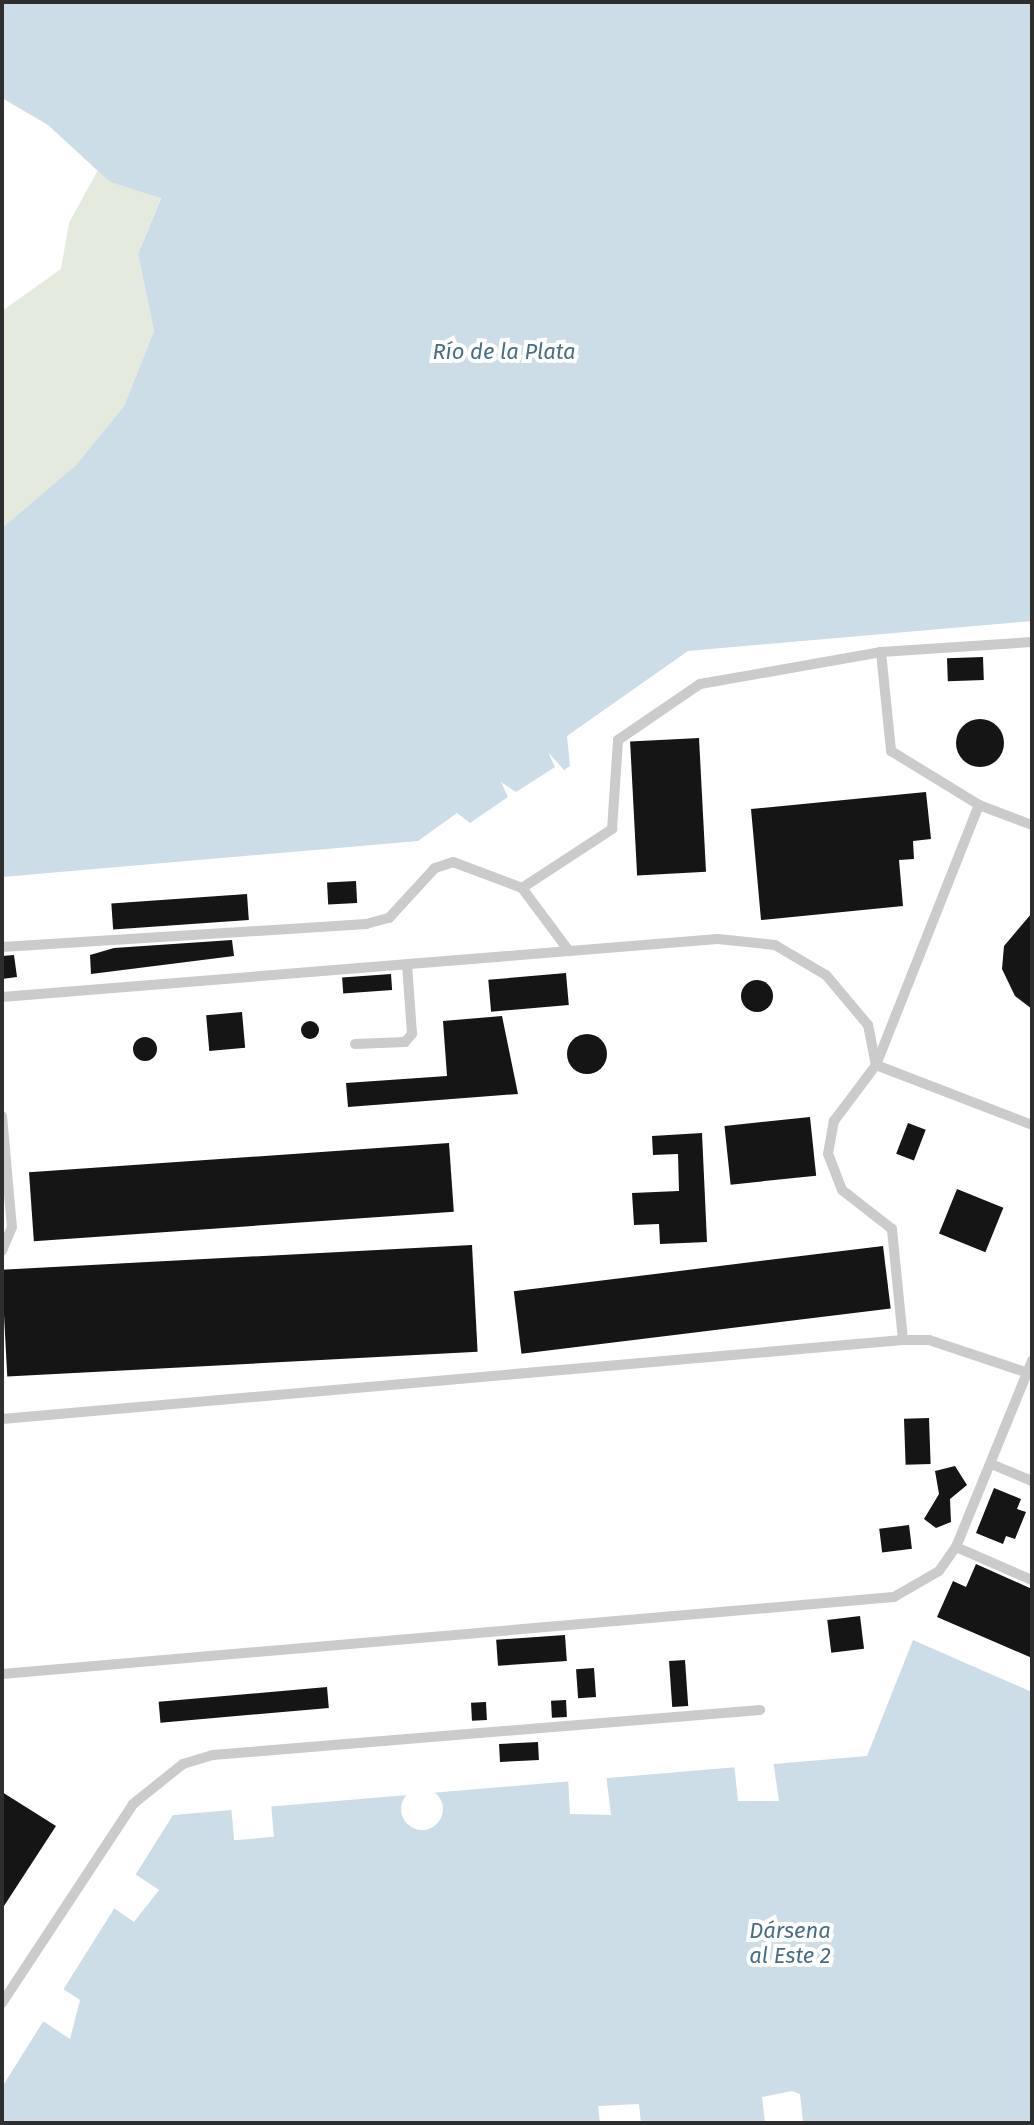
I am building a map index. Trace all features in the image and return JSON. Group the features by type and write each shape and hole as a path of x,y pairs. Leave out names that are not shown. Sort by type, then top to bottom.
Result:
{"lane":[{"path":"522,888 612,829 618,740 684,692 881,652 1032,642"},
{"path":"881,652 891,751 979,805 1032,825"},
{"path":"903,1340 892,1229 842,1190 828,1154 834,1121 876,1065 979,805"},
{"path":"2,947 366,924 389,918 435,868 453,862 522,888 569,951"},
{"path":"2,997 718,939 775,945 834,985 868,1025 876,1065"},
{"path":"355,1044 405,1042 412,1034 407,964"},
{"path":"876,1065 1032,1125"},
{"path":"2,1116 12,1227 2,1251"},
{"path":"2,1419 903,1340 929,1340 1030,1374"},
{"path":"2,1674 879,1601 939,1571 956,1547 1030,1374 1032,1361"},
{"path":"991,1464 1032,1481"},
{"path":"956,1547 1032,1580"},
{"path":"4,1995 133,1804 183,1764 213,1755 760,1710"}],"shaded area":[{"path":"98,170 110,182 161,197 138,254 154,331 124,406 76,465 2,528 2,311 61,269 69,223"}],"water":[{"name":"Río de la Plata","path":"2,2 1032,2 1032,621 688,651 567,736 570,766 564,770 548,752 555,767 516,792 501,782 508,797 470,823 457,813 418,841 2,877 2,528 76,465 124,406 154,331 138,254 161,198 110,182 48,125 2,98"},
{"name":"Dársena al Este 2","path":"913,1640 1032,1692 1032,2123 2,2123 2,2087 173,1815 867,1756"}],"pier":[{"path":"773,1760 779,1801 738,1801 734,1763"},
{"path":"606,1774 611,1815 570,1814 568,1777"},
{"path":"422,1788 437,1794 443,1809 437,1824 422,1830 407,1824 401,1809 407,1794"},
{"path":"271,1803 274,1837 234,1840 231,1806"},
{"path":"132,1872 159,1890 134,1922 111,1906"},
{"path":"63,1989 80,2000 70,2039 43,2021"},
{"path":"792,2091 800,2094 803,2123 765,2123 762,2097"},
{"path":"639,2104 641,2123 600,2123 598,2106"}],"building":[{"path":"983,657 984,680 948,681 947,658"},
{"path":"980,719 997,726 1004,743 997,760 980,767 963,760 956,743 963,726"},
{"path":"699,738 706,872 637,875 630,742"},
{"path":"926,792 931,839 913,841 914,859 899,860 903,906 761,920 751,809"},
{"path":"356,881 357,903 328,904 327,883"},
{"path":"247,894 249,920 113,929 111,903"},
{"path":"1032,913 1032,1009 1015,996 1002,969 1004,946"},
{"path":"232,940 234,956 91,974 90,955 114,948"},
{"path":"14,955 17,977 2,979 2,956"},
{"path":"566,973 569,1005 491,1012 488,980"},
{"path":"391,974 392,990 343,993 342,977"},
{"path":"757,980 768,985 773,996 768,1007 757,1012 746,1007 741,996 746,985"},
{"path":"242,1012 245,1048 209,1051 206,1015"},
{"path":"502,1016 518,1094 348,1107 346,1083 447,1076 443,1021"},
{"path":"306,1021 314,1021 319,1030 317,1037 306,1039 301,1034 301,1026"},
{"path":"587,1034 601,1040 607,1054 601,1068 587,1074 573,1068 567,1054 573,1040"},
{"path":"145,1037 153,1041 157,1049 153,1057 145,1061 137,1057 133,1049 137,1041"},
{"path":"810,1117 816,1176 731,1185 724,1126"},
{"path":"908,1123 926,1130 914,1161 896,1154"},
{"path":"702,1133 707,1242 660,1244 659,1224 634,1225 632,1193 679,1191 678,1154 653,1155 652,1136"},
{"path":"449,1143 454,1212 34,1241 29,1172"},
{"path":"957,1189 1003,1208 985,1252 939,1234"},
{"path":"472,1245 478,1352 7,1377 2,1270"},
{"path":"883,1246 891,1309 521,1354 514,1291"},
{"path":"929,1418 931,1464 906,1465 904,1419"},
{"path":"955,1466 967,1485 950,1499 951,1522 936,1528 924,1519 939,1494 935,1471"},
{"path":"994,1488 1021,1499 1017,1509 1026,1512 1015,1539 1006,1536 1003,1544 976,1533"},
{"path":"909,1525 912,1549 882,1552 879,1529"},
{"path":"976,1564 1032,1589 1032,1658 937,1617 953,1581 966,1587"},
{"path":"860,1616 864,1649 831,1653 827,1620"},
{"path":"565,1635 567,1661 498,1666 496,1640"},
{"path":"685,1660 688,1706 672,1707 669,1661"},
{"path":"594,1668 596,1697 578,1698 576,1669"},
{"path":"327,1687 329,1708 160,1723 159,1702"},
{"path":"566,1700 567,1717 552,1718 551,1701"},
{"path":"486,1702 487,1720 472,1721 471,1703"},
{"path":"538,1742 539,1760 500,1762 499,1744"},
{"path":"2,1792 56,1826 2,1909"}]}
